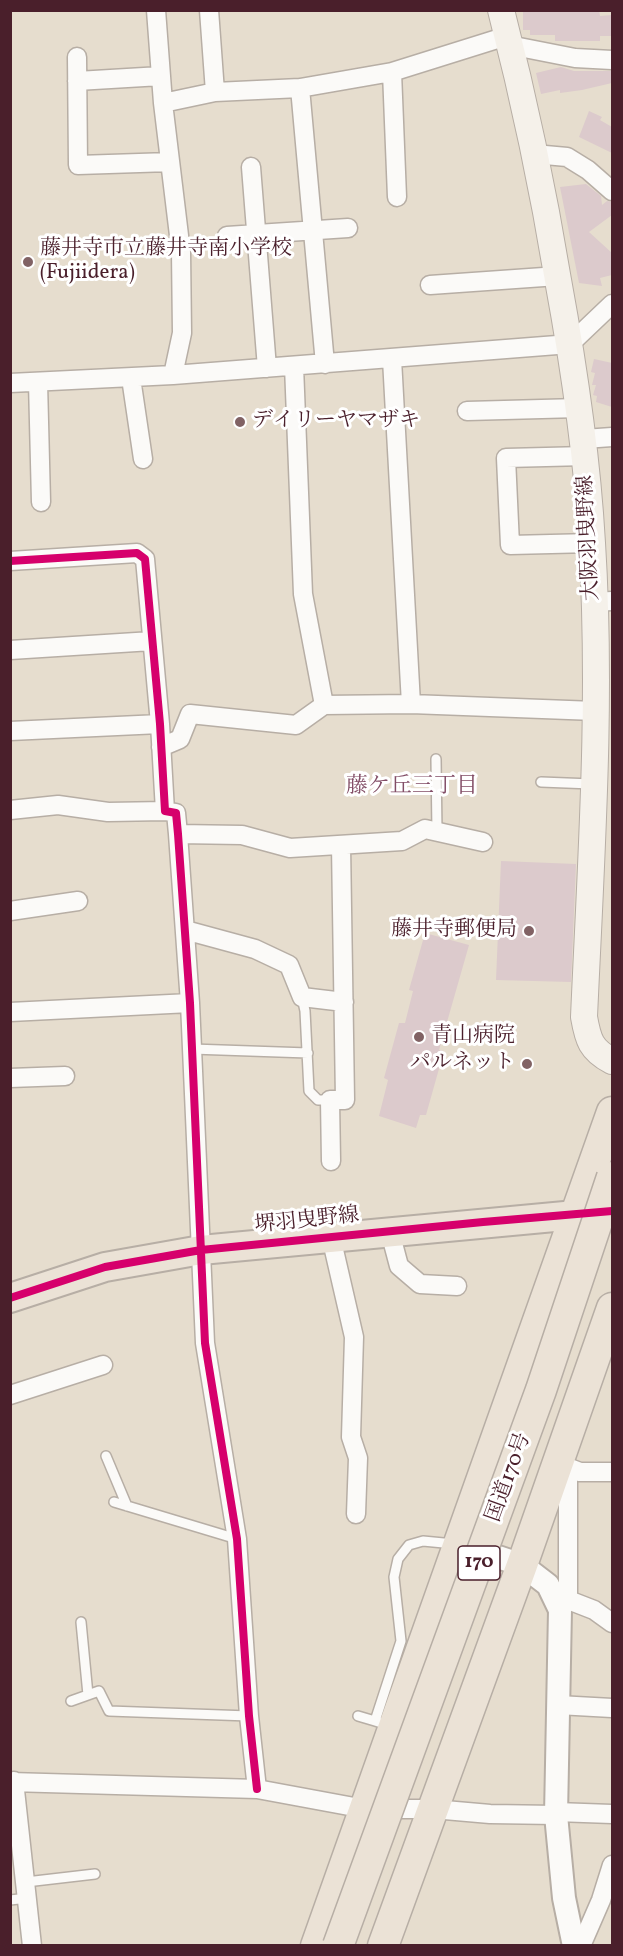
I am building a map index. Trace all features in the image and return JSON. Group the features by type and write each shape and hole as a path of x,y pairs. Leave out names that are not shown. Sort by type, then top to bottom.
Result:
{"highway":[{"path":"316,1946 365,1809 385,1724 460,1544 612,1112"},
{"name":"国道170号","path":"338,1946 541,1390 612,1177"},
{"name":"国道170号","path":"359,1946 492,1589 560,1397 612,1233"},
{"path":"382,1946 522,1565 563,1466 612,1308"}],"main road":[{"name":"大阪羽曳野線","path":"501,10 534,154 570,344 585,448 592,543 603,602 595,711 584,1017 592,1046 599,1054 612,1061"},
{"name":"堺羽曳野線","path":"10,1298 105,1267 201,1251 612,1211"}],"street":[{"path":"156,10 163,103 181,252 182,333 173,375"},
{"path":"209,10 215,92"},
{"path":"163,103 215,92 300,88 392,72 508,40 575,58 612,60"},
{"path":"77,57 78,165 170,162"},
{"path":"392,72 397,197"},
{"path":"77,81 161,76"},
{"path":"300,88 325,364"},
{"path":"534,154 567,157 588,170 612,191"},
{"path":"251,167 267,368"},
{"path":"227,236 348,228"},
{"path":"430,285 558,276"},
{"path":"10,383 131,378 570,344 611,310"},
{"path":"392,359 411,704"},
{"path":"294,366 303,594 324,705"},
{"path":"131,378 143,459"},
{"path":"38,382 41,502"},
{"path":"467,411 579,408"},
{"path":"592,543 510,545 506,458 585,448 612,437"},
{"path":"10,561 137,553 145,559 160,724 165,811"},
{"path":"10,650 152,641"},
{"path":"161,747 180,739 190,714 296,726 324,705 411,704 595,711"},
{"path":"10,731 160,724"},
{"path":"10,810 58,805 108,812 165,811 176,813 190,1004 206,1343 237,1539 249,1716 257,1789"},
{"path":"178,834 242,835 290,848 402,841 425,829 483,842"},
{"path":"331,1161 330,1100 345,1100 341,845"},
{"path":"10,911 78,901"},
{"path":"185,930 255,949 289,965 302,997 344,1002"},
{"path":"10,1012 190,1004"},
{"path":"10,1078 64,1076"},
{"path":"390,1232 399,1266 420,1284 457,1286"},
{"path":"331,1237 354,1337 351,1437 358,1458 357,1514"},
{"path":"10,1395 103,1365"},
{"path":"574,1946 564,1898 556,1814 563,1466 580,1472 612,1472"},
{"path":"460,1544 522,1565 561,1598 594,1610 612,1623"},
{"path":"558,1705 612,1708"},
{"path":"32,1946 22,1893 12,1781 257,1789 365,1809 433,1809 490,1814 612,1814"},
{"path":"581,1946 601,1900 612,1865"}],"lane":[{"path":"436,759 437,832"},
{"path":"541,782 594,784"},
{"path":"302,997 305,1011 309,1091 318,1100 330,1100"},
{"path":"192,1049 308,1053"},
{"path":"106,1456 127,1506"},
{"path":"114,1502 237,1539"},
{"path":"357,1716 385,1724 401,1641 394,1577 398,1559 410,1545 423,1541 460,1544"},
{"path":"81,1622 88,1695"},
{"path":"72,1701 99,1691 110,1711 249,1716"},
{"path":"22,1893 95,1874"}],"building":[{"path":"523,10 599,10 600,16 612,15 612,36 600,36 600,41 555,41 555,35 530,35 530,30 523,30"},
{"path":"561,67 574,71 612,71 612,83 582,90 560,93 560,90 541,94 536,73"},
{"path":"589,111 602,117 600,120 612,127 612,153 579,137"},
{"path":"586,184 601,196 602,205 607,201 612,202 612,215 589,232 612,253 612,275 600,278 602,286 579,283 560,187"},
{"path":"594,359 612,363 612,407 596,402 597,396 593,395 596,385 592,385 595,373 591,372"},
{"path":"501,861 576,864 571,982 496,980"},
{"name":"青山病院","path":"425,933 469,945 439,1050 444,1051 426,1115 420,1115 416,1128 379,1116 388,1080 384,1078 399,1023 405,1023 413,991 409,990"}],"cycle path":[{"path":"10,561 137,553 145,559 160,724 165,811 176,813 178,834 190,1003 205,1343 237,1539 249,1716 257,1789"},
{"path":"10,1298 105,1267 201,1250 612,1211"}],"place":[{"name":"藤井寺市立藤井寺南小学校 (Fujiidera)","path":"28,262"},
{"name":"デイリーヤマザキ","path":"240,422"},
{"name":"藤井寺郵便局","path":"529,931"},
{"name":"青山病院","path":"419,1037"},
{"name":"パルネット","path":"527,1064"}],"district":[{"name":"藤ケ丘三丁目","path":"412,788"}]}
